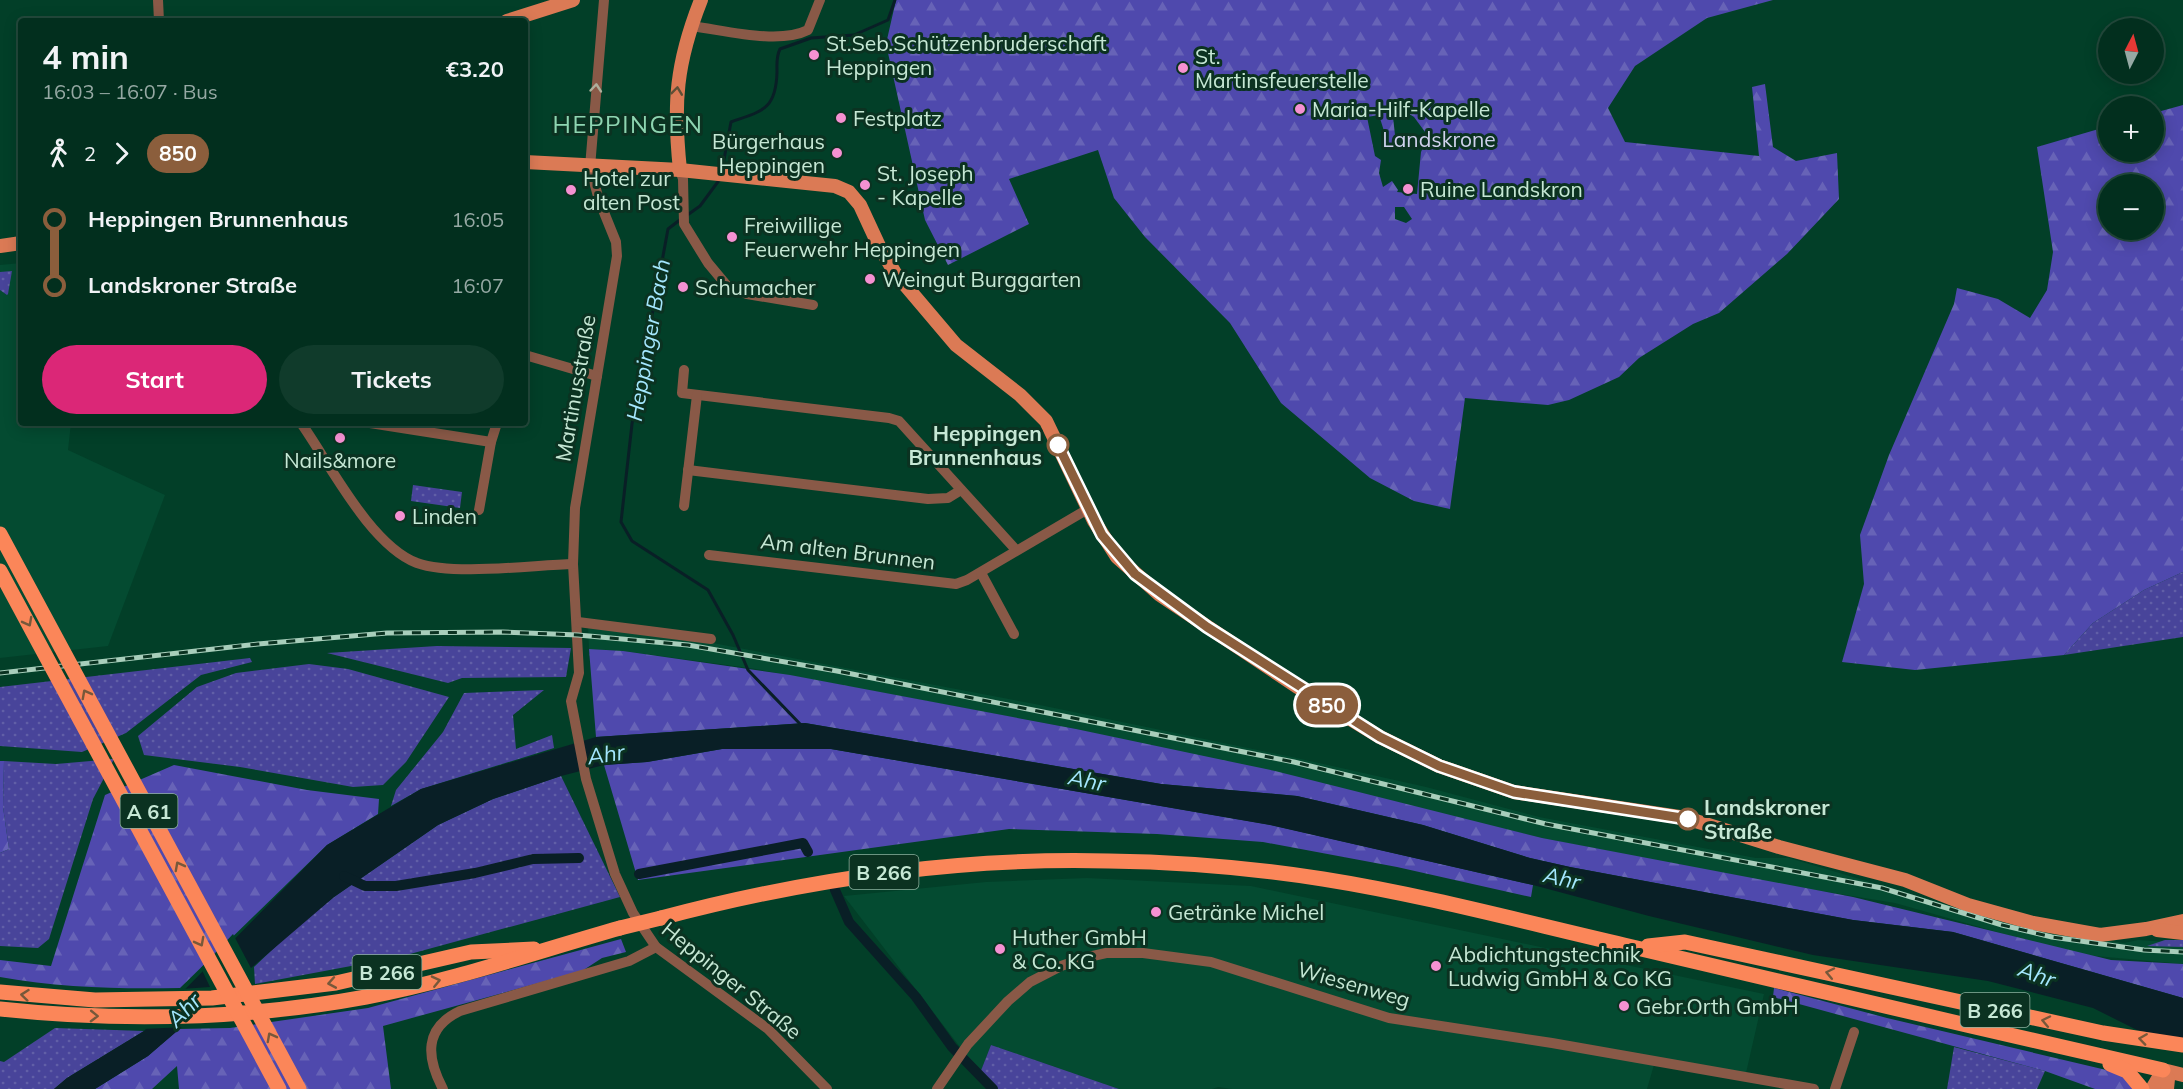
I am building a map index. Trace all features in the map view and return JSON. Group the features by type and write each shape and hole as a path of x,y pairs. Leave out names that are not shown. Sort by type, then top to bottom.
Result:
{"highway":[{"name":"A 61","path":"0,534 299,1089"},
{"name":"A 61","path":"0,571 279,1089"},
{"name":"B 266","path":"0,1009 36,1013 171,1017 296,1006 365,997 514,961 543,949 741,896 852,876 997,862 1110,861 1215,867 1325,879 1446,903 2163,1070"},
{"name":"B 266","path":"1633,947 1685,942 2103,1033 2183,1045"},
{"name":"B 266","path":"0,992 49,997 179,999 303,988 471,952 543,949"},
{"path":"2071,1050 2127,1071 2142,1089"}],"main road":[{"path":"516,18 573,0"},
{"path":"680,170 675,117 677,88 691,26 701,0"},
{"path":"528,162 680,170 730,177 825,184 849,192 860,205 879,246 895,273 915,298 956,345 1020,395 1046,422 1088,509 1117,557 1160,595 1296,686 1380,737 1447,769 1533,796 1686,818 1905,880 1968,905 2033,923 2100,935 2182,924"},
{"path":"0,246 18,243"},
{"path":"2152,1089 2163,1070"},
{"path":"2163,1070 2168,1079 2167,1089"},
{"name":"B 266","path":"2163,1070 2183,1075"}],"street":[{"path":"158,0 159,18"},
{"path":"590,167 604,0"},
{"path":"691,26 776,36 798,34 808,30 820,0"},
{"name":"Martinusstraße","path":"590,167 599,200 616,242 617,256 578,479 573,564 579,672 571,701 586,779 623,893"},
{"path":"680,170 683,179 683,218 708,263 728,287 747,294 813,305"},
{"path":"528,356 597,376"},
{"path":"684,370 682,393 899,421 1016,550"},
{"path":"684,506 697,395"},
{"path":"303,426 372,528 394,550 418,563 465,569 573,564"},
{"path":"389,426 491,442"},
{"path":"479,510 491,442 497,426"},
{"path":"688,470 928,499 948,498 960,490"},
{"name":"Am alten Brunnen","path":"709,555 956,584 981,573 1088,509"},
{"path":"981,573 1014,634"},
{"path":"578,622 711,639"},
{"name":"Heppinger Straße","path":"623,893 656,947 768,1029 827,1089"},
{"path":"443,1089 430,1060 436,1030 446,1017 629,961 656,947"},
{"name":"Wiesenweg","path":"937,1089 959,1055 1008,1000 1032,981 1061,966 1106,953 1143,953 1211,962 1389,1018 1552,1043 1814,1089"},
{"path":"1835,1089 1854,1032"}],"shaded area":[{"path":"18,263 18,426 71,426 68,450 165,495 108,646 0,658 0,265"},
{"path":"12,271 7,295 0,290 0,272"},
{"path":"413,485 462,492 460,508 411,501"},
{"path":"2183,572 2183,637 2064,655 2093,623 2144,590"},
{"path":"588,626 692,639 1035,704 1426,787 1539,817 1756,858 1789,858 2021,927 2124,943 2138,940 2183,943 2183,964 2074,954 1895,903 1753,880 1542,838 1076,729 756,669 623,651 589,649"},
{"path":"437,646 571,648 566,677 462,678 448,683 327,653"},
{"path":"250,658 252,662 201,675 126,733 82,752 0,746 0,687"},
{"path":"309,664 348,669 449,697 406,762 383,785 353,787 240,767 144,755 138,736 197,687 236,673"},
{"path":"544,690 513,715 516,749 552,735 554,748 421,789 391,806 396,790 443,732 464,693"},
{"path":"114,759 93,799 49,939 38,948 0,946 0,853 9,849 3,807 4,761 56,764"},
{"path":"561,776 620,897 399,957 255,984 254,967 294,929 334,897 438,825 493,799"},
{"path":"1087,878 1251,886 1764,994 1746,1073 1656,1058 1647,1089 1232,1089 1218,1087 1212,1089 1119,1089 991,1045 980,1073 844,896 986,882"},
{"path":"2165,940 2183,940 2183,947 2147,946"},
{"path":"55,1028 144,1031 67,1078 54,1089 0,1089 0,1061 4,1062"},
{"path":"991,1045 1119,1089 998,1089 980,1073"},
{"path":"1954,1047 2045,1071 2037,1089 1947,1089"}],"green space":[{"name":"Landskrone","path":"896,0 1773,0 1707,18 1635,66 1608,108 1625,142 1759,156 1752,87 1765,84 1773,147 1796,161 1837,153 1839,199 1787,254 1719,313 1693,324 1639,358 1619,377 1569,400 1548,405 1465,398 1450,509 1414,501 1370,478 1281,403 1230,323 1145,237 1114,198 1098,150 1009,179 1029,224 948,265 925,220 886,44","holes":["1403,110 1414,117 1428,136 1421,152 1417,194 1397,192 1392,181 1383,187 1379,173 1381,160 1375,156 1367,117 1379,115 1388,144 1396,144 1393,117","1395,207 1404,207 1412,219 1406,223 1395,219"]},
{"path":"2183,105 2183,572 2144,590 2093,623 2064,655 1915,670 1842,662 1864,584 1860,535 1889,455 1954,304 1957,288 1998,299 2030,318 2047,290 2053,252 2037,147 2098,129 2098,162 2164,162 2164,110"},
{"path":"589,649 623,651 790,675 1076,729 1275,771 1542,838 1853,897 2111,960 2183,964 2183,998 1953,932 1853,920 1570,867 1530,858 1423,825 1297,796 1161,784 805,723 596,737"},
{"path":"722,749 831,749 1271,825 1533,885 1531,897 1397,867 1263,842 1157,834 1009,829 638,880 604,765 647,762"},
{"path":"0,761 4,761 3,807 9,849 0,853"},
{"path":"174,765 307,790 379,799 378,814 327,845 180,988 90,987 45,984 0,977 0,960 51,966 105,795"},
{"path":"621,939 626,952 602,958 582,971 383,1026 391,1089 179,1089 177,1066 152,1089 95,1089 148,1056 179,1029 230,1028 368,1008"},
{"path":"1774,988 1887,1018 2119,1073 2134,1089 2095,1089 2045,1071 1773,997"}],"water":[{"name":"Ahr","path":"805,723 1161,784 1297,796 1423,825 1530,858 1570,867 1853,920 1953,932 2183,998 2183,1041 2137,1030 2093,1008 1988,981 1813,955 1649,916 1533,885 1270,825 831,749 722,749 647,762 604,765 561,776 493,799 438,825 334,897 148,1056 95,1089 54,1089 67,1078 144,1031 327,845 421,789 596,737"}],"pier":[{"path":"233,934 252,970 186,1027 143,1029 181,989 210,987 201,968"}],"waterway":[{"name":"Heppinger Bach","path":"722,170 731,122 759,111 770,102 774,94 780,49 811,38 854,35 888,20 895,0"},
{"name":"Heppinger Bach","path":"686,216 700,206 720,179"},
{"name":"Heppinger Bach","path":"681,219 668,229 632,424 621,522 632,541 708,590 733,635 748,670 802,726"},
{"path":"639,874 803,843 808,852"},
{"path":"344,876 365,886 396,886 475,873 533,859 579,858"},
{"path":"835,890 849,922 916,997 952,1047 993,1089"}],"railway":[{"path":"0,673 258,644 387,633 503,632 578,635 688,645 837,671 1294,762 1546,824 1882,888 2002,925 2052,937 2144,950 2183,952"}],"bus line":[{"name":"850","path":"1058,445 1102,535 1117,557 1135,574 1160,595 1207,627 1296,686 1380,737 1439,766 1514,792 1688,819"}],"place":[{"name":"St.Seb.Schützenbruderschaft Heppingen","path":"814,55"},
{"name":"St. Martinsfeuerstelle","path":"1183,68"},
{"name":"Maria-Hilf-Kapelle","path":"1300,109"},
{"name":"Festplatz","path":"841,118"},
{"name":"Bürgerhaus Heppingen","path":"837,153"},
{"name":"St. Joseph - Kapelle","path":"865,185"},
{"name":"Ruine Landskron","path":"1408,189"},
{"name":"Hotel zur alten Post","path":"571,190"},
{"name":"Freiwillige Feuerwehr Heppingen","path":"732,237"},
{"name":"Weingut Burggarten","path":"870,279"},
{"name":"Schumacher","path":"683,287"},
{"name":"Nails&more","path":"340,438"},
{"name":"Heppingen Brunnenhaus","path":"1058,445"},
{"name":"Linden","path":"400,516"},
{"name":"Landskroner Straße","path":"1688,819"},
{"name":"Getränke Michel","path":"1156,912"},
{"name":"Huther GmbH & Co. KG","path":"1000,949"},
{"name":"Abdichtungstechnik Ludwig GmbH & Co KG","path":"1436,966"},
{"name":"Gebr.Orth GmbH","path":"1624,1006"}],"district":[{"name":"HEPPINGEN","path":"628,124"}]}
